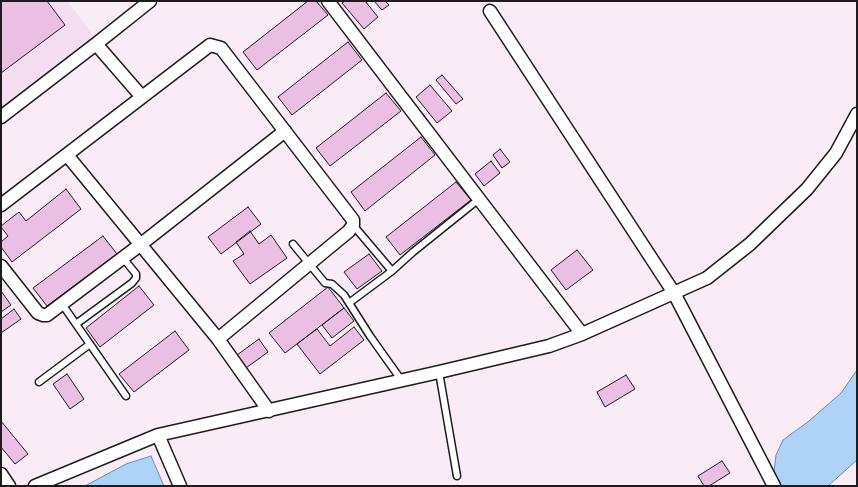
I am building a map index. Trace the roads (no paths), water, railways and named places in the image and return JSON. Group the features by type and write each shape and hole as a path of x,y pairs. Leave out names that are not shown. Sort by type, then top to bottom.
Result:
{"street":[{"path":"1,117 150,1"},
{"path":"328,1 582,334"},
{"path":"490,11 674,293 774,486"},
{"path":"96,44 142,97"},
{"path":"1,205 210,45 221,48 353,220 353,226 349,231 218,339"},
{"path":"34,486 158,435 402,381 549,346 582,334 674,293 707,278 750,244 801,195 836,153 857,114"},
{"path":"1,266 38,313 47,315 140,245 285,131"},
{"path":"67,155 218,339 269,411"},
{"path":"158,435 180,486"},
{"path":"1,474 9,486"}],"lane":[{"path":"349,303 392,271 413,252 479,199"},
{"path":"353,226 392,271"},
{"path":"293,244 325,283 332,284 344,295 370,336 402,381"},
{"path":"76,324 132,283 136,278 136,274 123,258"},
{"path":"62,304 126,396"},
{"path":"39,382 90,344"},
{"path":"439,372 457,476"}],"water":[{"path":"857,370 857,460 828,486 782,486 774,472 776,455 783,440 809,421 841,393"},
{"path":"151,456 164,486 85,486 126,464"}]}
